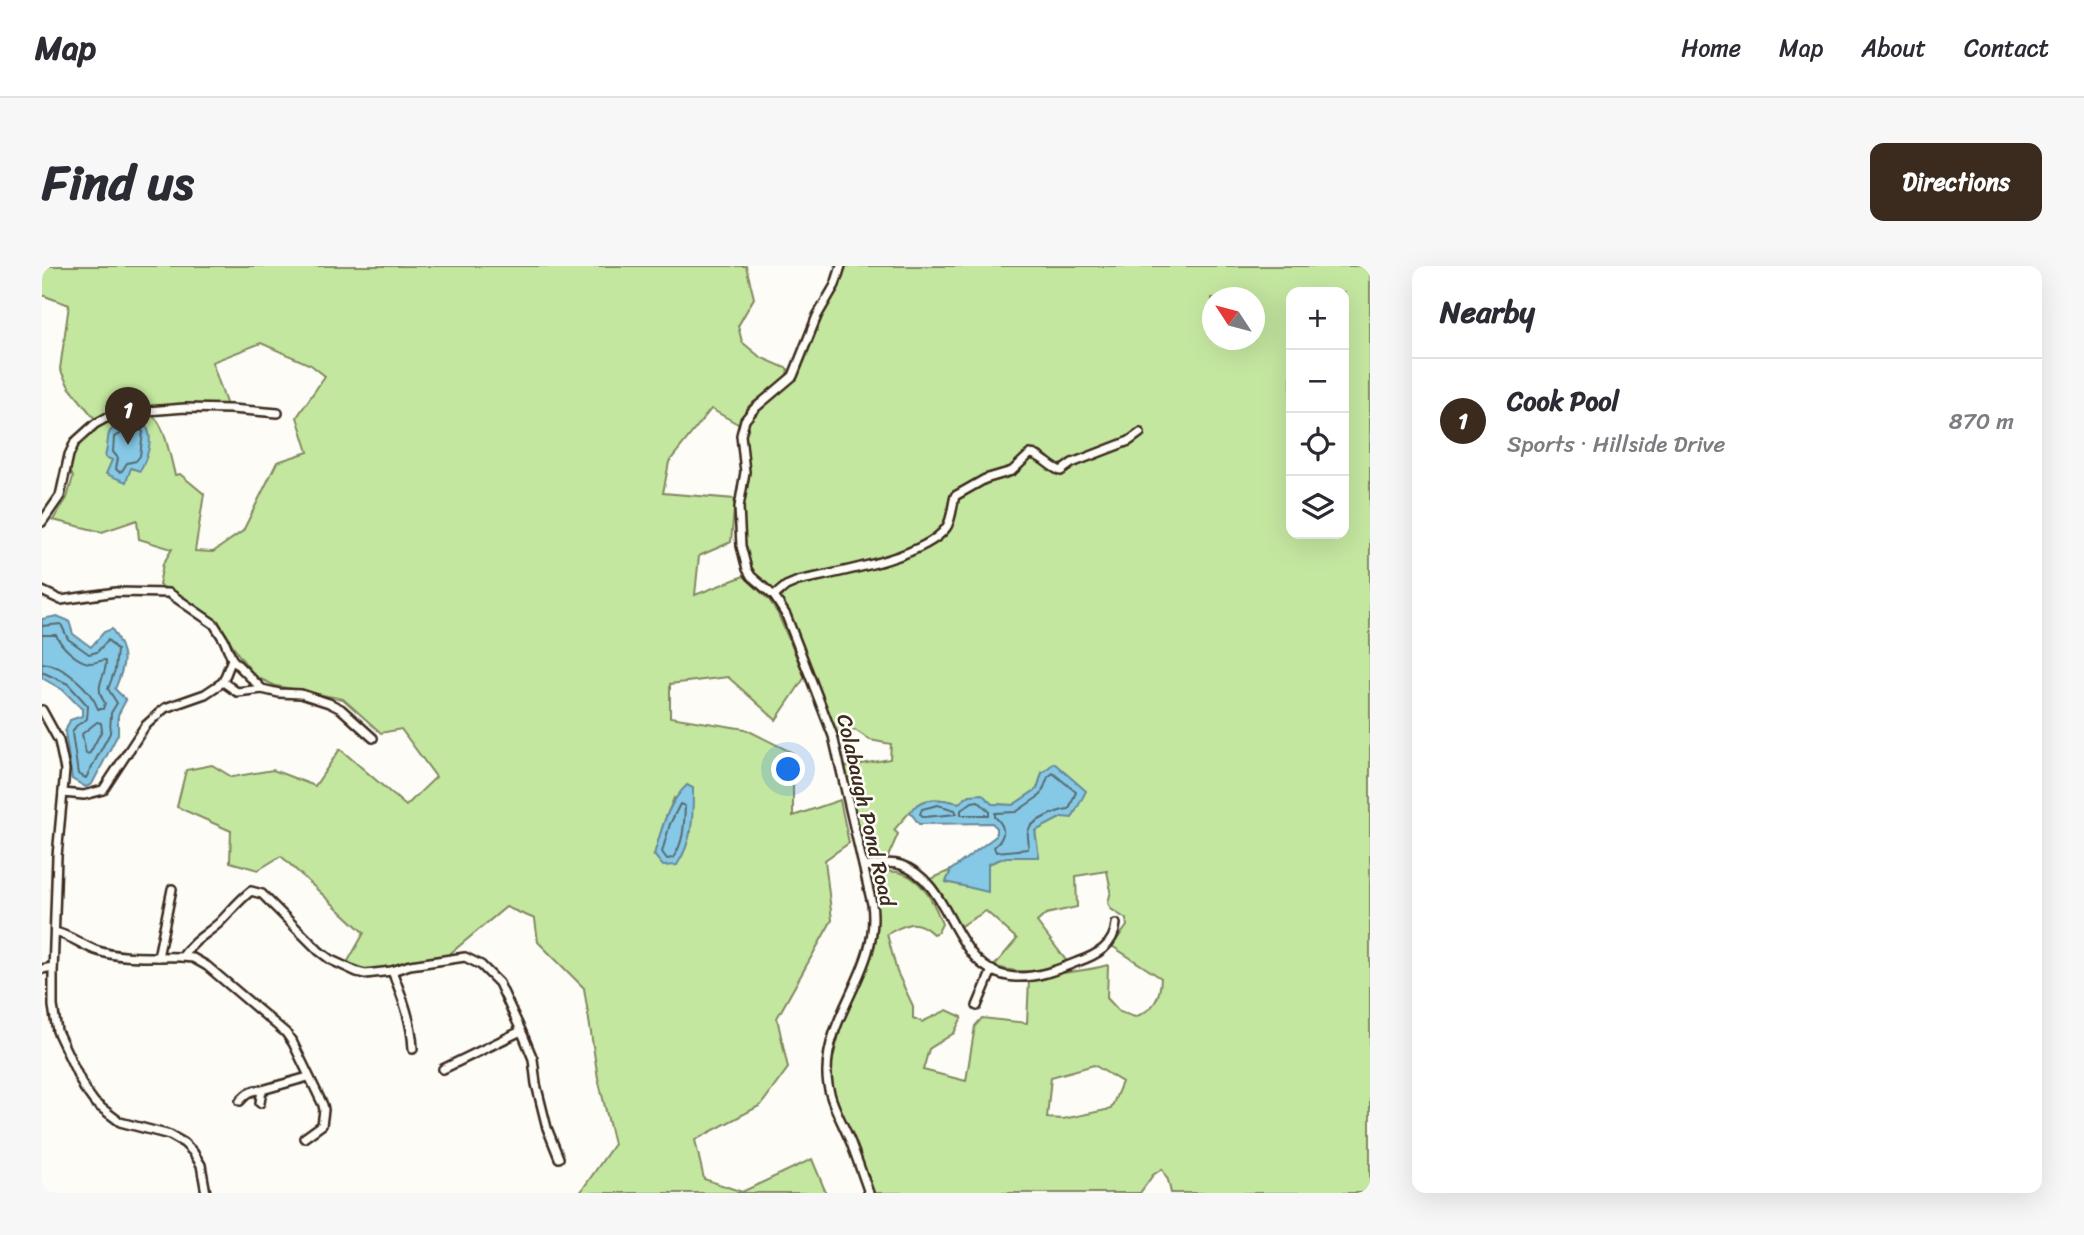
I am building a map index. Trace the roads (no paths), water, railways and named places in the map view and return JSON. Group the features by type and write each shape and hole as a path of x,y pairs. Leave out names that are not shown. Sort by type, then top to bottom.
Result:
{"street":[{"name":"Colabaugh Pond Road","path":"841,266 793,376 745,420 742,429 745,472 739,507 744,562 751,576 774,596 786,615 833,736 874,916 873,939 837,1028 827,1072 830,1092 869,1193"},
{"path":"42,523 60,496 69,455 75,442 106,418 135,412 185,408 231,408 278,413"},
{"path":"774,596 797,581 892,558 935,539 948,526 955,496 985,479 1012,471 1030,454 1035,454 1052,468 1061,471 1072,463 1129,441 1140,433"},
{"path":"42,591 61,600 116,592 169,593 218,629 232,659 262,689"},
{"path":"62,793 83,795 103,790 145,726 165,708 205,694 223,682 232,659"},
{"path":"223,682 237,692 262,689 301,694 329,703 341,709 373,738"},
{"path":"42,710 56,732 65,770 57,856 53,967 53,1006 57,1031 86,1092 102,1110 120,1122 170,1135 184,1143 201,1166 206,1193"},
{"path":"864,867 883,863 900,865 915,872 936,895 970,951 992,970 1014,977 1033,976 1073,964 1101,951 1115,935 1115,924"},
{"path":"158,957 172,889"},
{"path":"182,957 197,938 218,923 251,891 262,894 331,960 365,974 466,957 472,960 499,983 522,1031 533,1059 547,1128 559,1158"},
{"path":"55,932 72,937 93,949 113,954 193,958 207,966 228,986 278,1024 293,1043 324,1111 321,1125 304,1138"},
{"path":"42,969 53,967"},
{"path":"977,1006 992,970"},
{"path":"392,971 413,1034 413,1049"},
{"path":"443,1069 522,1031"},
{"path":"240,1101 256,1089 290,1084 308,1077"},
{"path":"260,1103 262,1090"}],"water":[{"path":"133,420 145,424 150,442 140,471 131,468 126,482 106,474 112,460 105,457 111,430"},
{"path":"57,616 69,621 73,634 91,647 104,632 112,629 123,652 123,665 115,689 126,700 118,715 118,734 92,784 86,787 72,779 65,732 70,720 82,716 82,709 63,690 42,678 42,619"},
{"path":"1054,763 1086,791 1072,818 1062,817 1035,831 1039,857 1006,857 988,864 988,892 946,882 951,870 996,836 996,827 992,823 919,824 910,812 926,801 959,803 970,795 982,794 992,804 1013,805 1037,789 1042,773"},
{"path":"687,785 693,788 689,837 677,865 663,866 654,855 670,808"}],"place":[{"name":"Cook Pool","path":"128,445"}]}
